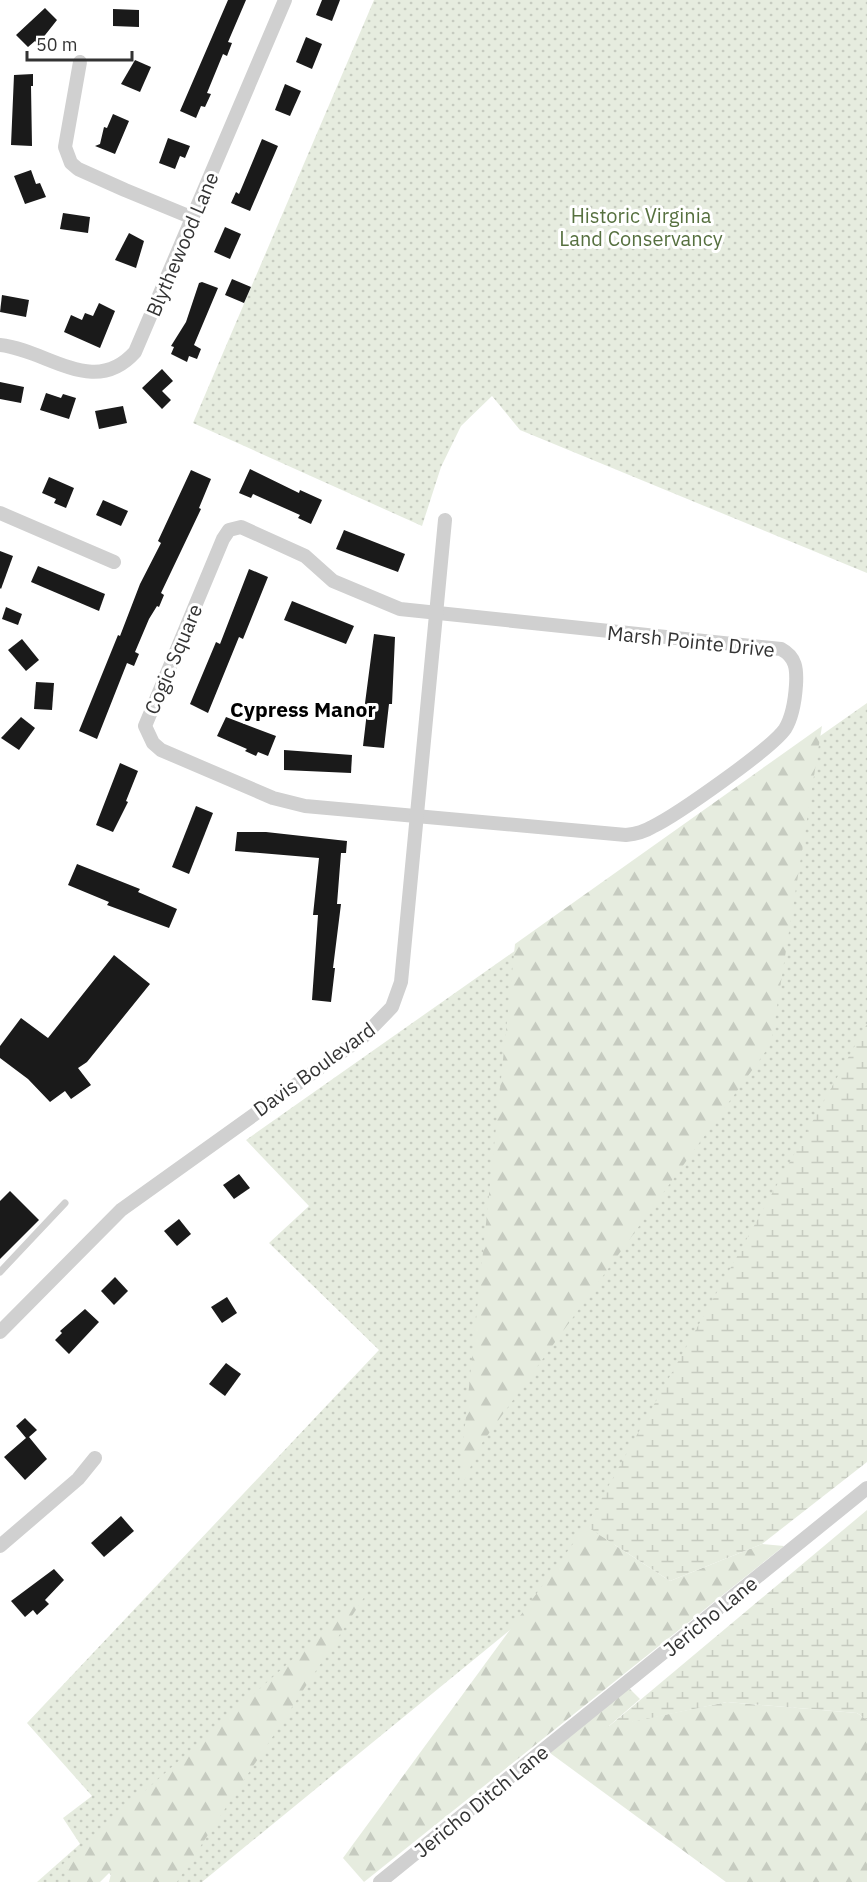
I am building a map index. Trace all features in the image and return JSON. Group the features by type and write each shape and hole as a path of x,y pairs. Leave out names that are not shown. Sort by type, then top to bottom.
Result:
{"street":[{"name":"Blythewood Lane","path":"0,345 29,351 89,372 115,370 126,363 135,352 285,0"},
{"path":"80,63 65,147 71,163 125,190 193,218"},
{"path":"0,513 114,562"},
{"name":"Davis Boulevard","path":"0,1332 121,1210 364,1036 384,1018 398,994 401,982 445,520"},
{"name":"Cogic Square","path":"417,816 305,806 273,798 161,750 153,743 145,726 223,539 233,528 245,529 304,556 333,581 384,603 400,609 435,614"},
{"name":"Marsh Pointe Drive","path":"417,816 613,835 640,833 666,820 771,743 790,719 795,696 795,663 787,652 776,648 435,614"},
{"path":"0,1546 78,1479 95,1458"},
{"name":"Jericho Lane","path":"553,1743 867,1488"},
{"name":"Jericho Ditch Lane","path":"380,1882 553,1743"}],"lane":[{"path":"0,1272 65,1203"}],"green space":[{"name":"Historic Virginia Land Conservancy","path":"374,0 867,0 867,573 520,430 492,396 461,426 441,467 422,526 193,423"},
{"path":"867,703 867,1338 202,1882 118,1882 104,1868 88,1882 37,1882 80,1844 63,1818 92,1796 27,1723 379,1350 269,1243 309,1206 246,1140"},
{"path":"822,726 771,1044 482,1443 458,1493 515,944"},
{"path":"867,1024 867,1462 762,1544 670,1581 586,1526"},
{"path":"867,1510 867,1720 857,1713 727,1702 608,1727"},
{"path":"586,1526 670,1581 762,1544 784,1546 364,1882 343,1858"},
{"path":"367,1593 177,1882 109,1882 112,1870 100,1882 78,1882 63,1864"},
{"path":"629,1688 640,1699 609,1726 727,1702 857,1713 867,1720 867,1882 726,1882 550,1753"}],"building":[{"path":"228,0 246,0 228,42 232,43 227,56 223,54 207,93 211,94 205,107 201,106 196,118 180,111"},
{"path":"322,0 340,0 332,21 316,15"},
{"path":"45,8 57,20 38,44 35,41 28,47 16,35"},
{"path":"113,9 139,10 139,27 113,26"},
{"path":"306,37 322,44 312,69 296,62"},
{"path":"135,60 151,67 140,92 121,84"},
{"path":"33,74 33,86 31,86 32,146 11,145 14,75"},
{"path":"285,84 301,91 290,116 275,110"},
{"path":"113,114 129,121 115,154 95,146 100,144 104,127 107,128"},
{"path":"168,138 190,146 185,158 180,156 175,169 159,163"},
{"path":"262,139 278,146 250,211 231,203 236,192 239,194"},
{"path":"31,170 36,184 40,183 46,197 25,204 14,176"},
{"path":"63,213 90,217 88,233 60,229"},
{"path":"225,227 241,234 230,259 214,252"},
{"path":"129,233 144,241 136,268 115,260"},
{"path":"232,279 251,287 244,303 225,295"},
{"path":"199,283 218,288 194,345 201,349 197,359 189,356 187,362 171,354 174,347 171,346 186,322"},
{"path":"2,295 29,300 26,317 0,312"},
{"path":"99,303 115,311 100,348 64,332 71,315 82,320 85,313 93,316"},
{"path":"162,369 173,381 162,391 171,400 162,409 142,388"},
{"path":"0,382 24,387 21,403 0,399"},
{"path":"46,393 61,398 63,394 76,398 69,419 40,410"},
{"path":"123,406 127,423 99,429 95,411"},
{"path":"250,469 299,493 300,490 322,500 311,524 298,518 300,515 253,494 251,498 239,493"},
{"path":"191,470 211,479 199,508 201,509 161,593 164,595 159,607 157,606 149,619 135,652 139,654 134,666 127,663 97,739 79,731 140,584 161,543 158,541"},
{"path":"49,477 74,488 66,508 54,503 56,499 42,493"},
{"path":"103,500 128,511 121,526 96,515"},
{"path":"344,530 405,554 398,572 336,549"},
{"path":"0,551 13,556 1,589 0,588"},
{"path":"38,566 105,594 99,611 31,582"},
{"path":"249,569 268,577 243,639 239,637 208,713 190,704 216,642 220,644"},
{"path":"292,601 354,626 346,644 284,620"},
{"path":"6,607 22,614 18,625 2,619"},
{"path":"374,634 395,637 392,704 389,704 384,748 363,746 367,712 364,711"},
{"path":"22,639 39,660 26,671 8,650"},
{"path":"36,682 54,683 52,710 34,709"},
{"path":"21,717 35,728 19,750 1,738"},
{"path":"226,717 276,736 268,756 258,752 256,756 245,751 247,749 217,736"},
{"path":"284,750 352,755 351,773 284,770"},
{"path":"120,763 138,771 126,801 128,802 113,832 96,825"},
{"path":"196,806 213,813 189,874 172,867"},
{"path":"237,832 266,832 347,841 346,853 341,853 337,904 341,904 331,1002 312,1000 318,915 313,915 319,858 235,851"},
{"path":"77,864 140,889 138,892 177,909 169,928 107,905 109,902 68,885"},
{"path":"114,955 150,984 87,1062 78,1068 91,1085 71,1099 65,1091 50,1102 28,1079 0,1058 0,1046 21,1018 48,1038"},
{"path":"239,1174 250,1188 234,1199 223,1185"},
{"path":"10,1191 39,1220 0,1259 0,1201"},
{"path":"179,1219 191,1234 177,1246 164,1231"},
{"path":"115,1277 128,1291 114,1305 101,1291"},
{"path":"227,1297 237,1313 222,1323 211,1307"},
{"path":"85,1309 99,1322 69,1354 55,1340 62,1333 60,1331"},
{"path":"226,1363 241,1374 225,1396 209,1384"},
{"path":"25,1418 37,1430 29,1437 47,1459 25,1480 4,1457 26,1438 16,1426"},
{"path":"121,1516 134,1531 104,1557 91,1543"},
{"path":"54,1569 64,1580 45,1600 49,1604 37,1615 33,1610 25,1617 11,1601"}],"district":[{"name":"Cypress Manor","path":"303,709"}]}
